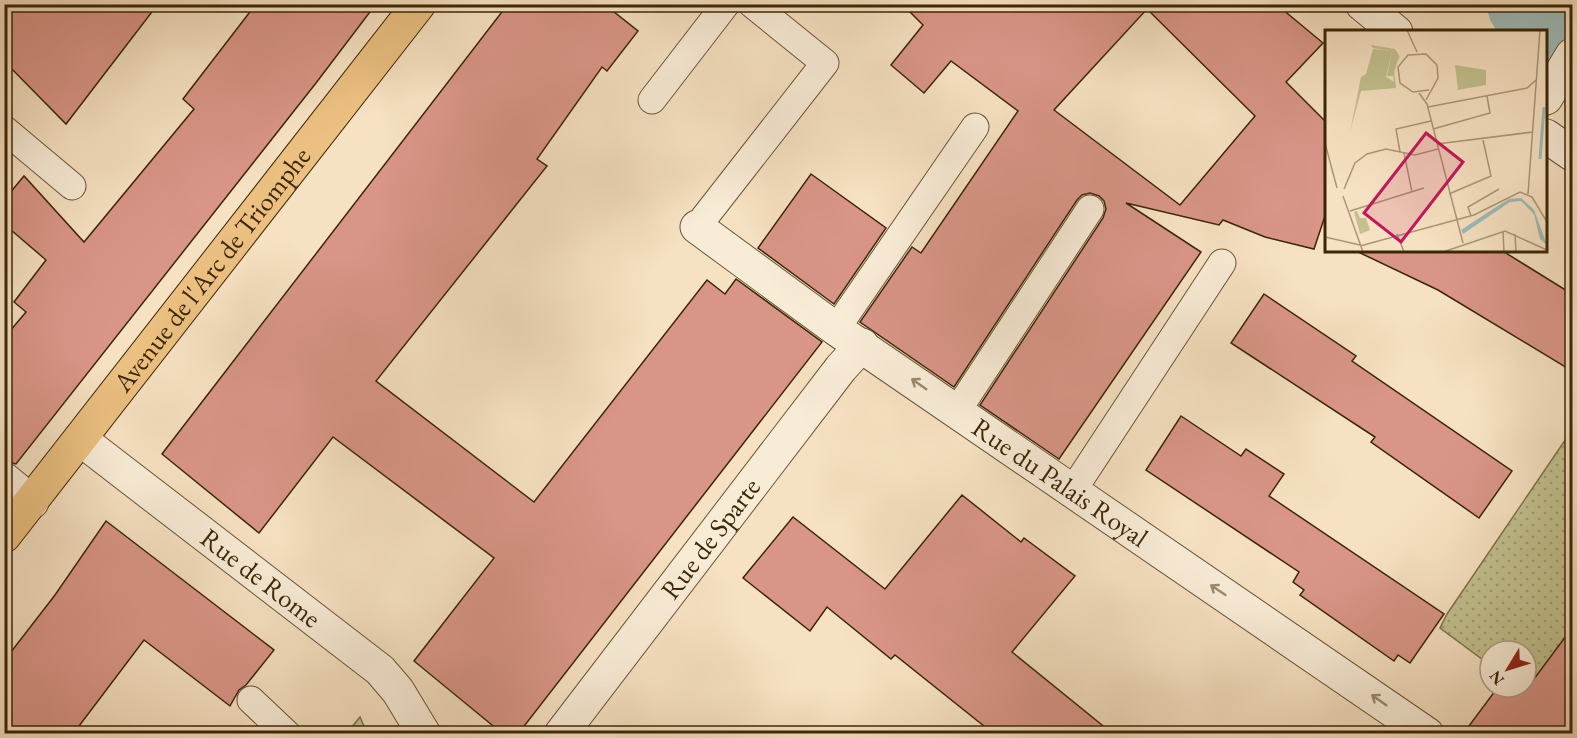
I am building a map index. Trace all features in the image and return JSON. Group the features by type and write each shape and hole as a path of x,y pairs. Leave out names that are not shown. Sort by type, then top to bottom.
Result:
{"main road":[{"name":"Avenue de l'Arc de Triomphe","path":"4,536 419,4"}],"street":[{"path":"1362,4 1394,30"},
{"path":"1547,95 1568,62"},
{"path":"1547,137 1572,154"},
{"name":"Rue du Palais Royal","path":"697,227 849,337 1427,734"},
{"name":"Rue de Sparte","path":"561,734 841,368 849,337"},
{"name":"Rue de Rome","path":"80,440 380,670 398,691 424,734"},
{"path":"4,479 32,502"}],"lane":[{"path":"652,100 726,4"},
{"path":"697,227 825,63 752,4"},
{"path":"849,337 975,127"},
{"path":"4,129 72,186"},
{"path":"957,411 1090,209"},
{"path":"1073,490 1222,263"},
{"path":"251,700 287,734"}],"shaded area":[{"path":"1572,430 1572,628 1538,674 1538,639 1478,639 1478,656 1440,628 1447,614"},
{"path":"360,717 367,733 347,733"}],"water":[{"path":"1495,5 1557,5 1572,19 1549,56 1547,55 1547,30 1517,30"}],"building":[{"path":"19,4 158,4 66,124 4,61 4,23"},
{"path":"256,4 376,4 16,464 4,461 4,338 26,312 14,302 46,260 4,224 4,200 24,176 84,242 194,109 183,99"},
{"path":"508,4 604,4 638,31 607,71 602,67 537,159 547,166 376,381 534,502 707,280 725,294 736,279 822,342 518,734 503,734 414,661 494,558 333,437 259,533 162,454"},
{"path":"902,4 1276,4 1323,43 1286,82 1325,121 1325,216 1314,249 1265,237 1223,220 1219,225 1126,203 1201,252 1059,459 980,405 1103,218 1106,209 1104,201 1099,196 1090,193 1082,195 1077,200 954,387 860,322 912,247 921,253 1018,111 951,61 924,93 891,65 923,25","holes":["1147,9 1255,116 1180,205 1054,110"]},
{"path":"811,174 886,228 834,304 758,248"},
{"path":"1358,252 1504,252 1572,294 1572,371 1438,290"},
{"path":"1264,294 1356,356 1352,361 1512,471 1479,518 1371,442 1375,437 1231,343"},
{"path":"1181,416 1241,456 1246,449 1284,474 1269,496 1444,614 1410,663 1398,655 1394,661 1300,595 1304,590 1293,582 1299,572 1146,470"},
{"path":"962,495 1021,542 1024,538 1075,576 1012,652 1113,734 994,734 895,655 891,659 827,607 810,631 743,578 793,517 885,589"},
{"path":"106,521 274,650 246,685 239,690 230,706 144,640 73,734 4,734 4,661 55,595"},
{"path":"1572,628 1572,734 1463,734 1489,699 1538,699 1538,674"}],"waterway":[{"path":"1528,4 1547,22 1572,37"}]}
